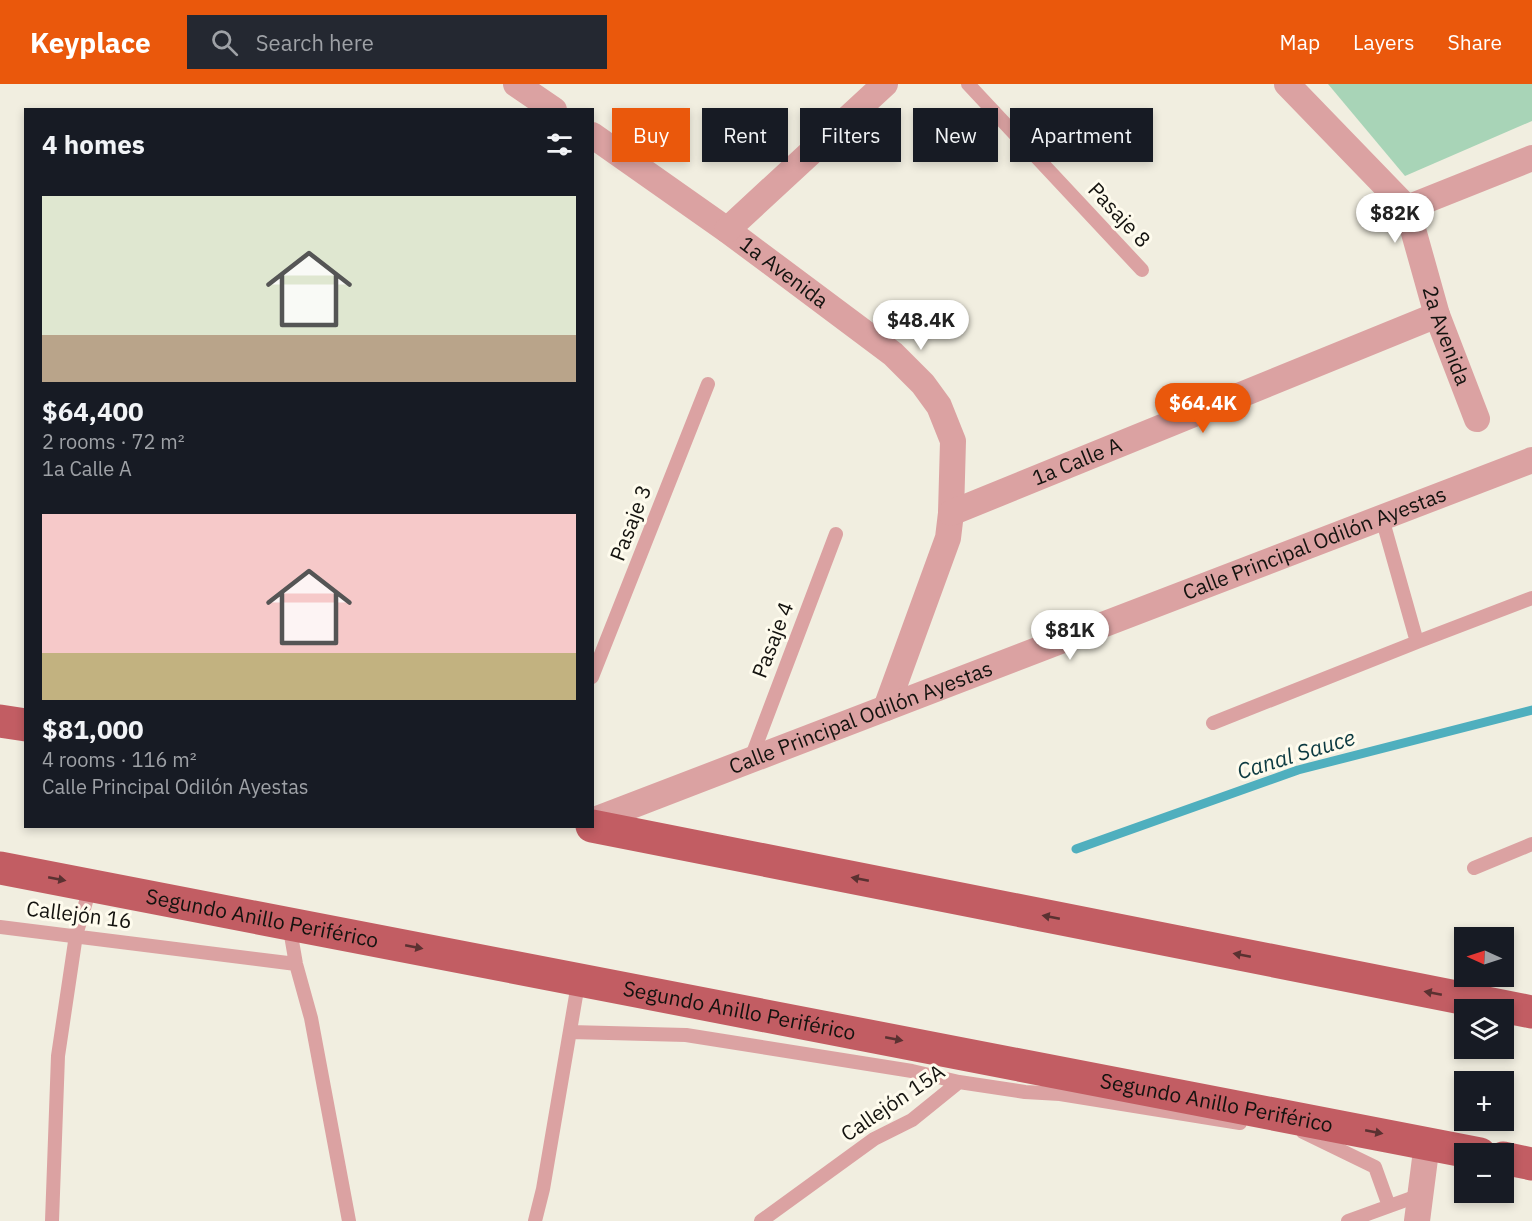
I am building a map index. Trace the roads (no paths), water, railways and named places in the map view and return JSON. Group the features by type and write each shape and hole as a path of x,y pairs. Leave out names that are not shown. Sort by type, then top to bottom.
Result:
{"main road":[{"path":"0,721 24,725"},
{"path":"594,823 1532,1012"},
{"name":"Segundo Anillo Periférico","path":"0,868 1454,1149"},
{"path":"1514,1160 1532,1164"}],"street":[{"path":"726,230 885,84"},
{"name":"2a Avenida","path":"1287,84 1407,208 1437,315 1477,419"},
{"path":"528,87 553,108"},
{"name":"1a Avenida","path":"594,136 726,230 892,354 923,384 939,406 952,441 951,513 948,538 886,708"},
{"path":"1407,208 1532,158"},
{"name":"1a Calle A","path":"951,513 1437,315"},
{"name":"Calle Principal Odilón Ayestas","path":"594,822 1532,460"},
{"path":"1417,1221 1427,1143"}],"lane":[{"name":"Pasaje 8","path":"968,84 1142,270"},
{"name":"Pasaje 3","path":"594,672 708,384"},
{"path":"1382,518 1417,642"},
{"name":"Pasaje 4","path":"750,761 836,534"},
{"path":"1213,723 1532,598"},
{"path":"1474,868 1532,843"},
{"path":"52,1221 58,1056 76,935 91,885"},
{"path":"289,924 296,963 311,1018 349,1221"},
{"name":"Callejón 16","path":"0,927 296,963"},
{"path":"535,1221 579,978"},
{"path":"570,1032 686,1035 912,1071 959,1082"},
{"name":"Callejón 15A","path":"761,1221 874,1139 912,1120 959,1082 1025,1092 1060,1094 1210,1119 1299,1130 1374,1167 1389,1206"},
{"path":"1348,1221 1420,1195"}],"waterway":[{"name":"Canal Sauce","path":"1076,849 1298,770 1532,710"}]}
